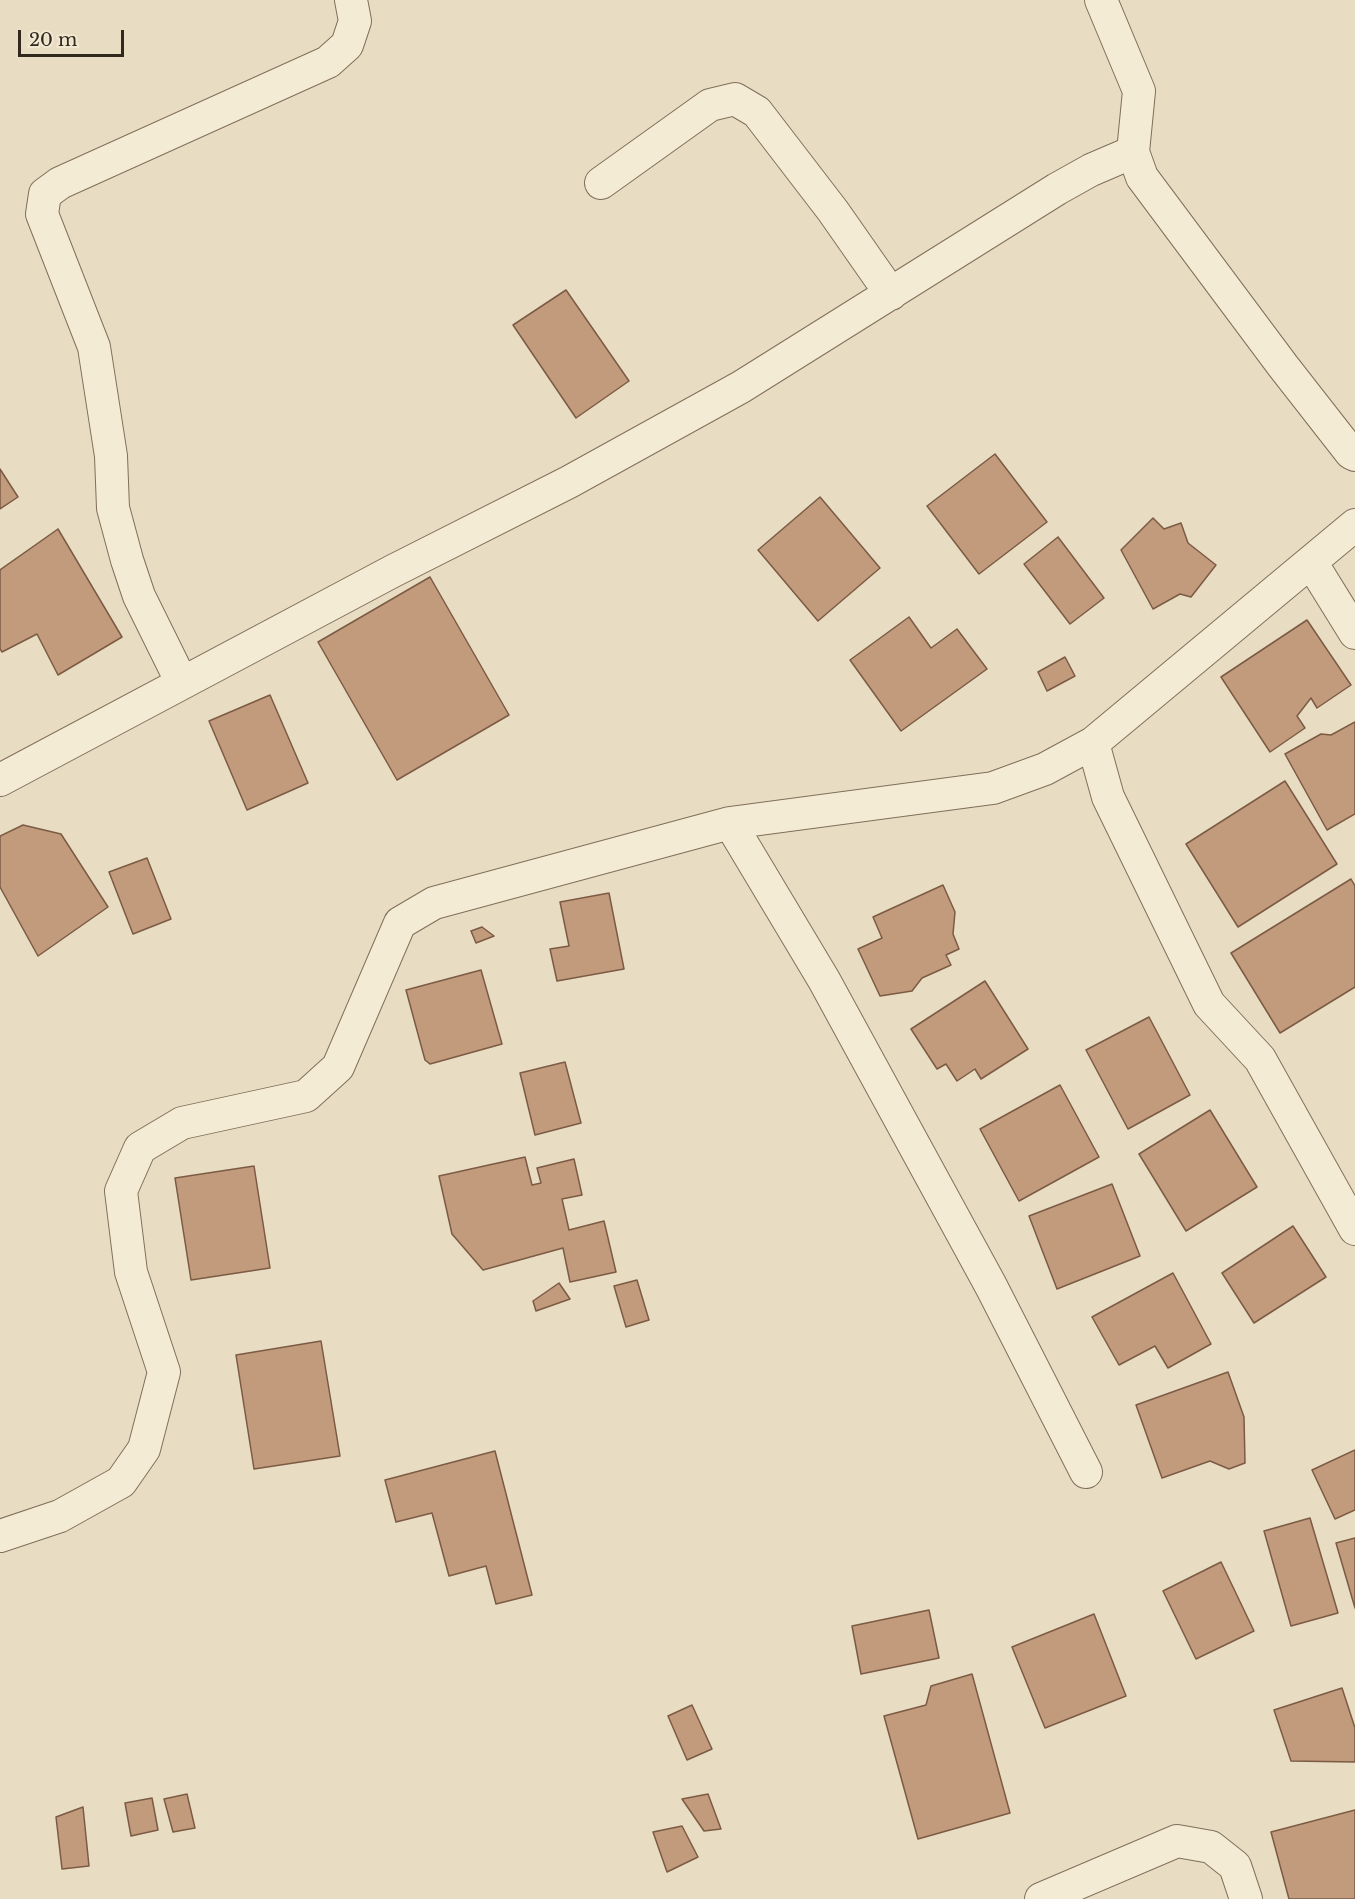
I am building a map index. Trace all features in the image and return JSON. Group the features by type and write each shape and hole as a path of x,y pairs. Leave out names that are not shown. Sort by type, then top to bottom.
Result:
{"street":[{"path":"182,683 139,596 127,560 113,508 111,456 94,347 42,214 45,194 60,183 328,62 347,45 355,21 351,0"},
{"path":"1101,0 1139,91 1134,152 1142,177 1282,366 1351,453 1355,455"},
{"path":"601,183 710,105 735,99 757,112 833,211 891,294"},
{"path":"0,780 393,571 569,482 741,387 1057,189 1091,170 1134,152"},
{"path":"0,1536 60,1516 121,1482 144,1449 164,1372 131,1272 121,1191 140,1148 182,1123 306,1096 338,1066 400,922 434,903 730,823 993,788 1045,769 1093,743 1355,525"},
{"path":"1311,562 1355,633"},
{"path":"1093,743 1108,797 1209,1004 1260,1059 1355,1228"},
{"path":"730,823 824,980 991,1286 1086,1472"},
{"path":"1041,1899 1177,1841 1211,1847 1235,1866 1246,1899"}],"building":[{"path":"566,290 629,381 576,418 513,325"},
{"path":"995,454 1047,522 979,574 927,506"},
{"path":"0,469 18,497 0,509"},
{"path":"820,497 880,568 818,621 758,550"},
{"path":"1153,518 1164,529 1181,523 1188,543 1216,565 1191,597 1180,594 1153,609 1121,550"},
{"path":"58,529 122,637 58,675 37,634 2,652 0,649 0,570"},
{"path":"1058,537 1104,598 1070,624 1024,564"},
{"path":"430,577 509,715 397,780 318,642"},
{"path":"909,617 931,648 957,629 987,669 901,731 850,660"},
{"path":"1307,620 1351,685 1317,708 1311,698 1297,716 1305,728 1270,752 1221,677"},
{"path":"1065,657 1075,676 1047,691 1038,672"},
{"path":"270,695 308,783 247,810 209,721"},
{"path":"1355,722 1355,814 1327,830 1285,754 1321,734 1331,735"},
{"path":"1285,781 1337,864 1238,927 1186,844"},
{"path":"23,825 61,834 108,907 38,956 0,887 0,836"},
{"path":"147,858 171,919 133,934 109,872"},
{"path":"1351,879 1355,886 1355,987 1280,1033 1231,953"},
{"path":"943,885 955,912 953,934 959,949 946,955 951,965 922,978 912,991 880,996 858,949 882,938 873,917"},
{"path":"609,893 624,969 557,981 550,949 569,946 560,902"},
{"path":"482,927 494,936 476,943 471,931"},
{"path":"481,970 502,1044 430,1064 425,1060 406,990"},
{"path":"985,981 1028,1049 981,1079 975,1069 957,1081 946,1064 937,1069 911,1029"},
{"path":"1149,1017 1190,1095 1128,1129 1086,1050"},
{"path":"565,1062 581,1123 535,1135 520,1073"},
{"path":"1060,1085 1099,1157 1019,1201 980,1129"},
{"path":"1210,1110 1257,1187 1186,1231 1139,1154"},
{"path":"525,1157 532,1185 541,1183 537,1168 574,1159 582,1195 562,1199 569,1230 604,1221 616,1272 570,1282 563,1248 483,1270 452,1234 439,1176"},
{"path":"254,1166 270,1268 191,1280 175,1178"},
{"path":"1112,1184 1140,1256 1057,1289 1029,1216"},
{"path":"1293,1226 1326,1277 1254,1323 1222,1273"},
{"path":"1173,1273 1211,1344 1168,1368 1155,1346 1119,1365 1092,1317"},
{"path":"637,1280 649,1320 626,1327 614,1286"},
{"path":"559,1283 570,1299 536,1311 533,1301"},
{"path":"321,1341 340,1456 254,1469 236,1355"},
{"path":"1228,1372 1244,1417 1245,1463 1229,1469 1210,1461 1162,1478 1136,1405"},
{"path":"1355,1450 1355,1510 1335,1519 1312,1470"},
{"path":"495,1451 532,1595 496,1604 486,1566 449,1576 432,1513 396,1522 385,1480"},
{"path":"1310,1518 1338,1613 1291,1626 1264,1531"},
{"path":"1355,1538 1355,1608 1336,1543"},
{"path":"1221,1562 1254,1631 1196,1659 1163,1591"},
{"path":"929,1610 939,1658 861,1674 852,1626"},
{"path":"1094,1614 1126,1696 1045,1728 1012,1647"},
{"path":"972,1674 1010,1813 918,1839 884,1716 926,1705 931,1686"},
{"path":"1342,1688 1355,1728 1355,1762 1291,1761 1274,1710"},
{"path":"692,1705 712,1749 687,1760 668,1716"},
{"path":"187,1794 195,1828 173,1832 164,1799"},
{"path":"708,1794 721,1829 704,1831 682,1799"},
{"path":"152,1798 158,1830 131,1836 125,1803"},
{"path":"83,1807 89,1866 62,1869 56,1817"},
{"path":"1355,1810 1355,1899 1289,1899 1271,1832"},
{"path":"682,1826 698,1857 667,1872 653,1832"}]}
